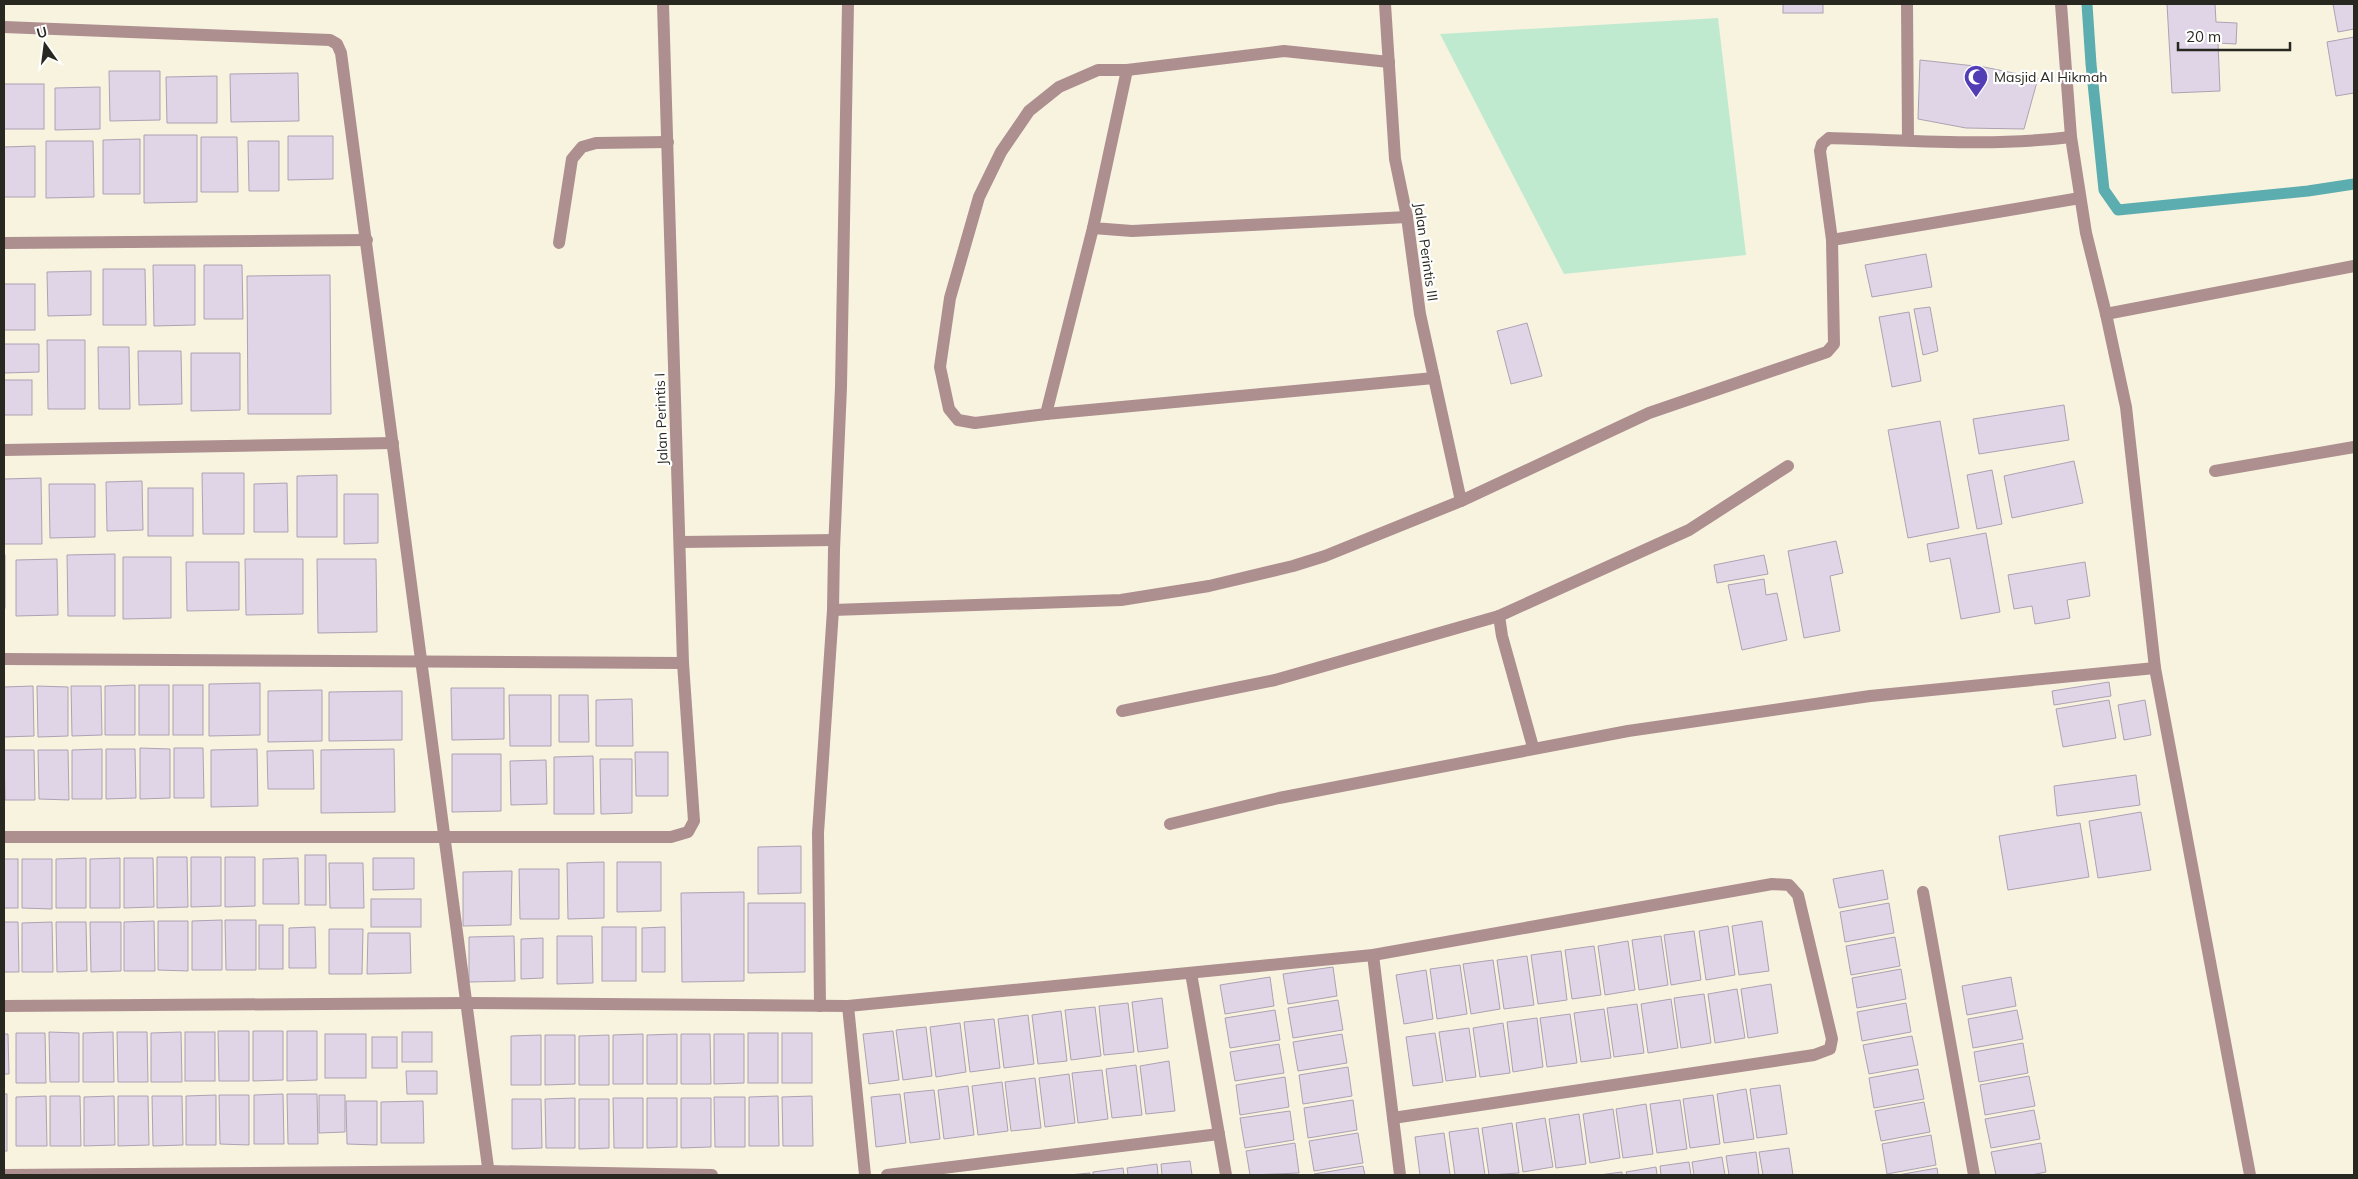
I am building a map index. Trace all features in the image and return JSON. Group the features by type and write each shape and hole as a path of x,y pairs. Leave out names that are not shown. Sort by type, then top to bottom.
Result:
{"street":[{"name":"Jalan Perintis I","path":"445,836 671,837 688,832 694,821 683,662 663,4"},
{"path":"820,1006 818,833 833,610 834,540 841,387 848,4"},
{"name":"Jalan Perintis III","path":"1385,4 1396,158 1407,217 1420,314 1461,501"},
{"path":"1907,4 1908,140"},
{"path":"2061,4 2071,137 2086,233 2126,407 2155,668 2250,1175"},
{"path":"4,27 330,40 337,44 341,53 489,1173"},
{"path":"1389,62 1284,51 1127,70 1098,70 1059,87 1029,112 1001,152 979,197 950,298 940,367 949,409 958,420 975,423 1046,414 1434,378"},
{"path":"1046,414 1093,228 1127,70"},
{"path":"833,610 1121,600 1209,586 1326,556 1461,501 1649,413 1827,352 1834,344 1832,240 1820,151 1822,144 1829,138 1993,143 2071,137"},
{"path":"558,243 572,159 582,147 596,143 668,142"},
{"path":"1832,240 2080,198"},
{"path":"1093,228 1132,231 1407,217"},
{"path":"4,242 367,240"},
{"path":"2106,314 2354,266"},
{"path":"4,450 393,443"},
{"path":"2215,470 2354,447"},
{"path":"1122,711 1275,680 1498,616 1689,530 1788,466"},
{"path":"680,542 834,540"},
{"path":"1498,616 1533,748"},
{"path":"4,659 683,662"},
{"path":"1170,824 1279,798 1628,731 1870,696 2155,668"},
{"path":"4,836 445,836"},
{"path":"4,1006 466,1003 848,1006 1374,955 1772,884 1788,884 1798,895 1832,1038 1830,1049 1814,1055 1393,1118"},
{"path":"1923,892 1974,1175"},
{"path":"1374,955 1400,1175"},
{"path":"1191,973 1226,1175"},
{"path":"848,1006 865,1175"},
{"path":"887,1175 1219,1134"},
{"path":"4,1175 489,1173 712,1175"}],"green space":[{"path":"1718,18 1746,255 1564,274 1440,34"}],"building":[{"path":"1783,4 1823,4 1823,13 1783,13"},
{"path":"2167,4 2215,4 2216,22 2237,23 2236,44 2218,43 2220,91 2172,93"},
{"path":"2333,4 2354,4 2354,29 2338,32"},
{"path":"2354,37 2354,93 2336,96 2327,42"},
{"name":"Masjid Al Hikmah","path":"1920,60 1984,67 2038,78 2024,129 1966,128 1918,119"},
{"path":"109,71 160,71 160,120 110,121"},
{"path":"298,73 299,121 231,122 230,74"},
{"path":"217,76 217,123 167,123 166,77"},
{"path":"4,84 44,84 44,129 4,129"},
{"path":"100,87 100,129 55,130 55,88"},
{"path":"144,135 197,135 197,202 144,203"},
{"path":"288,136 333,136 333,179 288,180"},
{"path":"201,137 237,137 238,192 201,192"},
{"path":"140,139 140,194 103,194 103,140"},
{"path":"46,141 93,141 94,197 46,198"},
{"path":"248,141 279,141 279,191 249,191"},
{"path":"35,146 35,197 4,197 4,147"},
{"path":"1926,254 1932,287 1872,297 1865,265"},
{"path":"153,265 195,265 195,325 154,326"},
{"path":"204,265 242,265 243,319 204,319"},
{"path":"103,269 145,269 146,325 103,325"},
{"path":"91,271 91,315 48,316 47,272"},
{"path":"330,275 331,414 248,414 247,276"},
{"path":"4,284 35,284 35,330 4,330"},
{"path":"1930,307 1938,351 1923,355 1914,309"},
{"path":"1909,312 1921,381 1892,387 1879,317"},
{"path":"1527,323 1542,376 1511,384 1497,331"},
{"path":"47,340 85,340 85,409 48,409"},
{"path":"4,344 39,344 39,372 4,373"},
{"path":"98,347 129,347 130,409 99,409"},
{"path":"138,351 181,351 182,404 139,405"},
{"path":"191,353 240,353 240,410 191,411"},
{"path":"4,380 32,380 32,415 4,415"},
{"path":"2064,405 2069,440 1979,454 1973,419"},
{"path":"1940,421 1959,528 1908,538 1888,430"},
{"path":"2074,461 2083,503 2012,518 2004,476"},
{"path":"1992,470 2002,524 1977,529 1967,475"},
{"path":"202,473 244,473 244,534 203,534"},
{"path":"337,475 337,537 297,537 297,476"},
{"path":"41,478 42,544 4,544 4,479"},
{"path":"142,481 143,530 107,531 106,482"},
{"path":"287,483 288,532 254,532 254,484"},
{"path":"49,484 95,484 95,537 50,538"},
{"path":"148,488 193,488 193,536 148,536"},
{"path":"344,494 378,494 378,543 344,544"},
{"path":"1986,533 2000,612 1961,619 1950,558 1930,562 1927,544"},
{"path":"1836,541 1843,573 1830,576 1840,631 1804,638 1788,551"},
{"path":"115,554 115,616 68,616 67,555"},
{"path":"5,555 5,608 4,608"},
{"path":"1764,555 1768,574 1717,583 1714,565"},
{"path":"123,557 171,557 171,618 123,619"},
{"path":"57,559 58,615 16,616 16,560"},
{"path":"245,559 303,559 303,614 246,615"},
{"path":"317,559 376,559 377,632 318,633"},
{"path":"186,562 239,562 239,610 187,611"},
{"path":"2085,562 2090,596 2067,600 2070,618 2035,624 2032,606 2014,609 2008,575"},
{"path":"1764,579 1766,595 1777,593 1787,640 1742,650 1728,585"},
{"path":"2109,682 2111,696 2054,705 2052,691"},
{"path":"260,683 260,735 209,736 209,684"},
{"path":"135,685 135,735 105,735 105,686"},
{"path":"139,685 169,685 169,735 139,735"},
{"path":"173,685 203,685 203,735 173,735"},
{"path":"33,686 34,736 4,737 4,687"},
{"path":"37,686 68,687 68,736 38,737"},
{"path":"71,686 101,686 102,735 72,736"},
{"path":"451,688 504,688 504,739 452,740"},
{"path":"322,690 322,741 268,742 268,691"},
{"path":"402,691 402,740 329,741 329,692"},
{"path":"509,695 551,695 551,746 510,746"},
{"path":"559,695 588,695 589,742 559,742"},
{"path":"632,699 633,746 596,746 596,700"},
{"path":"2109,700 2116,738 2063,747 2056,709"},
{"path":"2145,700 2151,735 2124,740 2118,705"},
{"path":"140,748 170,749 170,798 140,799"},
{"path":"174,748 203,748 204,798 174,798"},
{"path":"102,749 102,799 72,799 72,750"},
{"path":"106,749 135,749 136,798 106,799"},
{"path":"257,749 258,806 211,807 211,750"},
{"path":"394,749 395,812 321,813 321,750"},
{"path":"4,750 34,750 35,800 5,800"},
{"path":"38,750 68,750 69,800 39,799"},
{"path":"313,750 314,789 268,789 267,751"},
{"path":"635,752 668,752 668,796 636,796"},
{"path":"452,754 501,754 501,811 452,812"},
{"path":"593,756 594,814 554,814 554,757"},
{"path":"600,759 632,759 632,813 601,814"},
{"path":"546,760 547,804 511,805 510,761"},
{"path":"2136,775 2140,805 2057,816 2054,786"},
{"path":"2141,812 2151,870 2098,878 2089,821"},
{"path":"2080,823 2089,877 2008,890 1999,836"},
{"path":"801,846 801,893 758,894 758,847"},
{"path":"305,855 326,855 326,905 305,905"},
{"path":"157,857 187,857 188,907 157,908"},
{"path":"191,857 221,857 221,906 191,907"},
{"path":"225,857 255,857 255,906 225,907"},
{"path":"86,858 86,908 56,908 56,859"},
{"path":"120,858 120,908 90,908 90,859"},
{"path":"124,858 153,858 154,907 124,908"},
{"path":"298,858 299,904 263,904 263,859"},
{"path":"373,858 414,858 414,889 373,890"},
{"path":"4,859 18,859 18,908 4,908"},
{"path":"22,859 52,859 52,909 22,908"},
{"path":"604,862 604,918 568,919 567,863"},
{"path":"617,862 661,862 661,911 617,912"},
{"path":"329,863 363,863 364,908 330,908"},
{"path":"519,869 559,869 559,919 520,919"},
{"path":"1883,870 1888,899 1839,908 1833,879"},
{"path":"512,871 511,925 463,926 463,872"},
{"path":"744,892 744,981 682,982 681,893"},
{"path":"371,899 421,899 421,927 371,927"},
{"path":"748,903 805,903 805,972 748,973"},
{"path":"1889,903 1894,933 1845,942 1840,912"},
{"path":"222,920 222,970 192,970 192,921"},
{"path":"225,920 256,920 256,970 226,970"},
{"path":"154,921 155,971 124,971 124,922"},
{"path":"158,921 188,921 188,971 158,970"},
{"path":"1762,921 1769,971 1739,975 1732,926"},
{"path":"4,922 18,922 19,972 4,972"},
{"path":"52,922 53,972 22,972 22,923"},
{"path":"56,922 86,922 87,971 57,972"},
{"path":"90,922 121,922 121,971 91,972"},
{"path":"259,925 283,925 283,969 259,969"},
{"path":"1728,926 1735,975 1706,980 1699,931"},
{"path":"315,927 316,968 289,968 289,928"},
{"path":"602,927 636,927 636,981 602,981"},
{"path":"665,927 665,972 642,972 642,928"},
{"path":"329,929 363,929 362,974 329,974"},
{"path":"1694,931 1701,980 1671,985 1664,935"},
{"path":"368,933 410,933 411,973 367,974"},
{"path":"514,936 515,981 469,982 469,937"},
{"path":"557,936 592,936 593,983 557,984"},
{"path":"1661,936 1668,985 1639,990 1632,940"},
{"path":"1895,937 1900,966 1851,975 1846,946"},
{"path":"543,938 543,978 521,979 521,939"},
{"path":"1628,941 1635,990 1605,995 1598,946"},
{"path":"1594,946 1601,995 1572,999 1565,950"},
{"path":"1561,951 1567,1000 1538,1004 1531,955"},
{"path":"1527,956 1534,1005 1504,1009 1497,960"},
{"path":"1493,960 1500,1009 1471,1014 1463,964"},
{"path":"1460,965 1467,1014 1437,1019 1430,969"},
{"path":"1333,967 1337,996 1288,1004 1283,974"},
{"path":"1901,969 1906,999 1857,1008 1852,978"},
{"path":"1426,970 1433,1019 1404,1024 1396,975"},
{"path":"1270,977 1274,1006 1225,1014 1220,985"},
{"path":"2011,977 2016,1006 1967,1015 1962,986"},
{"path":"1771,984 1778,1033 1748,1038 1741,989"},
{"path":"1737,989 1745,1038 1715,1043 1708,994"},
{"path":"1704,994 1711,1043 1681,1048 1674,998"},
{"path":"1162,998 1168,1048 1138,1052 1132,1002"},
{"path":"1671,999 1678,1048 1648,1053 1641,1004"},
{"path":"1338,1000 1343,1030 1293,1038 1288,1008"},
{"path":"1128,1003 1134,1052 1104,1055 1099,1006"},
{"path":"1906,1003 1911,1032 1862,1041 1857,1012"},
{"path":"1637,1004 1644,1053 1614,1057 1607,1008"},
{"path":"1095,1007 1101,1056 1071,1060 1065,1010"},
{"path":"1604,1009 1611,1058 1581,1062 1574,1013"},
{"path":"1275,1010 1280,1040 1230,1048 1225,1018"},
{"path":"2017,1010 2023,1039 1973,1048 1968,1019"},
{"path":"1061,1011 1067,1061 1038,1064 1032,1015"},
{"path":"1570,1014 1577,1063 1547,1067 1540,1018"},
{"path":"1028,1015 1034,1064 1004,1068 998,1019"},
{"path":"1537,1018 1543,1067 1513,1072 1507,1022"},
{"path":"994,1019 1000,1068 970,1072 964,1022"},
{"path":"960,1023 966,1072 936,1077 930,1027"},
{"path":"1503,1023 1510,1073 1480,1077 1473,1028"},
{"path":"926,1027 932,1076 903,1080 896,1030"},
{"path":"1469,1028 1476,1077 1446,1081 1439,1032"},
{"path":"218,1031 249,1031 249,1081 219,1081"},
{"path":"253,1031 283,1031 283,1080 253,1081"},
{"path":"287,1031 317,1031 317,1080 287,1081"},
{"path":"893,1031 899,1080 869,1084 863,1034"},
{"path":"49,1032 79,1033 79,1082 50,1082"},
{"path":"113,1032 114,1082 83,1082 83,1033"},
{"path":"117,1032 147,1032 148,1082 118,1082"},
{"path":"181,1032 182,1082 151,1082 151,1033"},
{"path":"185,1032 215,1032 215,1081 185,1081"},
{"path":"402,1032 432,1032 432,1062 402,1062"},
{"path":"16,1033 45,1033 46,1083 16,1083"},
{"path":"748,1033 778,1033 778,1083 748,1083"},
{"path":"782,1033 812,1033 812,1083 782,1083"},
{"path":"1435,1033 1443,1082 1413,1086 1406,1037"},
{"path":"4,1034 8,1034 9,1074 4,1074"},
{"path":"325,1034 366,1034 366,1078 325,1078"},
{"path":"643,1034 643,1084 613,1084 613,1035"},
{"path":"677,1034 677,1084 647,1084 647,1035"},
{"path":"681,1034 710,1034 711,1084 681,1084"},
{"path":"714,1034 744,1034 744,1083 714,1084"},
{"path":"1342,1034 1347,1063 1298,1071 1293,1042"},
{"path":"541,1035 541,1085 511,1085 511,1036"},
{"path":"545,1035 575,1035 575,1084 545,1085"},
{"path":"609,1035 609,1085 579,1085 579,1036"},
{"path":"1912,1036 1918,1065 1869,1074 1863,1045"},
{"path":"372,1037 397,1037 397,1068 372,1068"},
{"path":"2023,1043 2028,1073 1979,1082 1974,1052"},
{"path":"1279,1044 1284,1073 1235,1081 1230,1052"},
{"path":"1169,1061 1175,1111 1146,1114 1140,1066"},
{"path":"1136,1065 1142,1115 1112,1118 1106,1069"},
{"path":"1348,1067 1352,1096 1303,1104 1299,1075"},
{"path":"1918,1069 1924,1099 1874,1108 1869,1078"},
{"path":"1102,1070 1108,1119 1078,1123 1072,1073"},
{"path":"406,1071 437,1071 437,1094 407,1094"},
{"path":"1069,1074 1075,1123 1045,1127 1039,1078"},
{"path":"2029,1076 2035,1106 1985,1115 1980,1085"},
{"path":"1285,1077 1289,1107 1240,1115 1236,1085"},
{"path":"1035,1078 1041,1128 1011,1131 1005,1082"},
{"path":"1002,1082 1008,1131 978,1135 972,1086"},
{"path":"1780,1085 1787,1134 1757,1138 1750,1089"},
{"path":"968,1086 974,1135 944,1139 938,1090"},
{"path":"1746,1089 1754,1139 1724,1143 1717,1094"},
{"path":"934,1090 940,1139 910,1143 904,1093"},
{"path":"4,1094 7,1094 7,1151 4,1151"},
{"path":"283,1094 284,1144 254,1144 254,1095"},
{"path":"287,1094 317,1094 318,1144 288,1144"},
{"path":"900,1094 906,1143 876,1147 871,1097"},
{"path":"216,1095 216,1145 186,1145 186,1096"},
{"path":"219,1095 249,1095 249,1145 220,1144"},
{"path":"319,1095 345,1095 345,1132 319,1133"},
{"path":"1713,1095 1720,1144 1690,1148 1683,1099"},
{"path":"46,1096 47,1146 16,1146 16,1097"},
{"path":"50,1096 80,1096 81,1146 50,1146"},
{"path":"114,1096 115,1145 84,1146 84,1097"},
{"path":"118,1096 148,1096 149,1145 118,1146"},
{"path":"152,1096 182,1096 183,1145 153,1146"},
{"path":"778,1096 779,1146 749,1146 749,1097"},
{"path":"812,1096 813,1146 783,1146 782,1097"},
{"path":"714,1097 745,1097 745,1147 715,1147"},
{"path":"575,1098 575,1148 546,1148 545,1099"},
{"path":"613,1098 643,1098 643,1148 614,1148"},
{"path":"647,1098 677,1098 677,1147 647,1148"},
{"path":"681,1098 711,1098 711,1147 681,1148"},
{"path":"512,1099 541,1099 542,1148 512,1149"},
{"path":"579,1099 609,1099 609,1148 579,1149"},
{"path":"1353,1100 1357,1130 1308,1138 1304,1108"},
{"path":"1680,1100 1687,1149 1657,1153 1650,1104"},
{"path":"346,1101 377,1101 377,1145 347,1144"},
{"path":"423,1101 424,1143 381,1143 381,1102"},
{"path":"1924,1102 1930,1132 1881,1141 1875,1111"},
{"path":"1646,1104 1653,1154 1623,1158 1616,1109"},
{"path":"1613,1109 1620,1158 1590,1163 1583,1114"},
{"path":"2034,1110 2040,1139 1991,1148 1985,1119"},
{"path":"1290,1111 1294,1140 1245,1148 1240,1118"},
{"path":"1579,1114 1586,1164 1556,1168 1549,1119"},
{"path":"1545,1118 1553,1167 1523,1172 1516,1123"},
{"path":"1512,1123 1519,1173 1489,1175 1482,1128"},
{"path":"1478,1128 1485,1175 1455,1175 1449,1132"},
{"path":"1358,1133 1363,1163 1314,1171 1309,1141"},
{"path":"1444,1133 1450,1175 1420,1175 1415,1137"},
{"path":"1931,1135 1936,1165 1887,1174 1882,1144"},
{"path":"1295,1143 1299,1173 1250,1175 1246,1151"},
{"path":"2041,1143 2046,1172 2031,1175 1996,1175 1991,1152"},
{"path":"1789,1148 1793,1175 1763,1175 1759,1152"},
{"path":"1756,1152 1759,1175 1729,1175 1726,1156"},
{"path":"1722,1157 1725,1175 1694,1175 1692,1162"},
{"path":"1190,1161 1192,1175 1162,1175 1161,1164"},
{"path":"1689,1162 1691,1175 1661,1175 1660,1166"},
{"path":"1157,1164 1158,1175 1128,1175 1127,1168"},
{"path":"1363,1166 1365,1175 1314,1174"},
{"path":"1656,1167 1657,1175 1627,1175 1626,1172"},
{"path":"1123,1168 1124,1175 1093,1175 1093,1172"},
{"path":"1937,1168 1938,1175 1898,1175"},
{"path":"1622,1172 1622,1175 1599,1175"},
{"path":"1090,1173 1090,1175 1069,1175"}],"waterway":[{"path":"2087,4 2104,190 2118,210 2308,191 2354,184"}],"place":[{"name":"Masjid Al Hikmah","path":"1976,98"}]}
